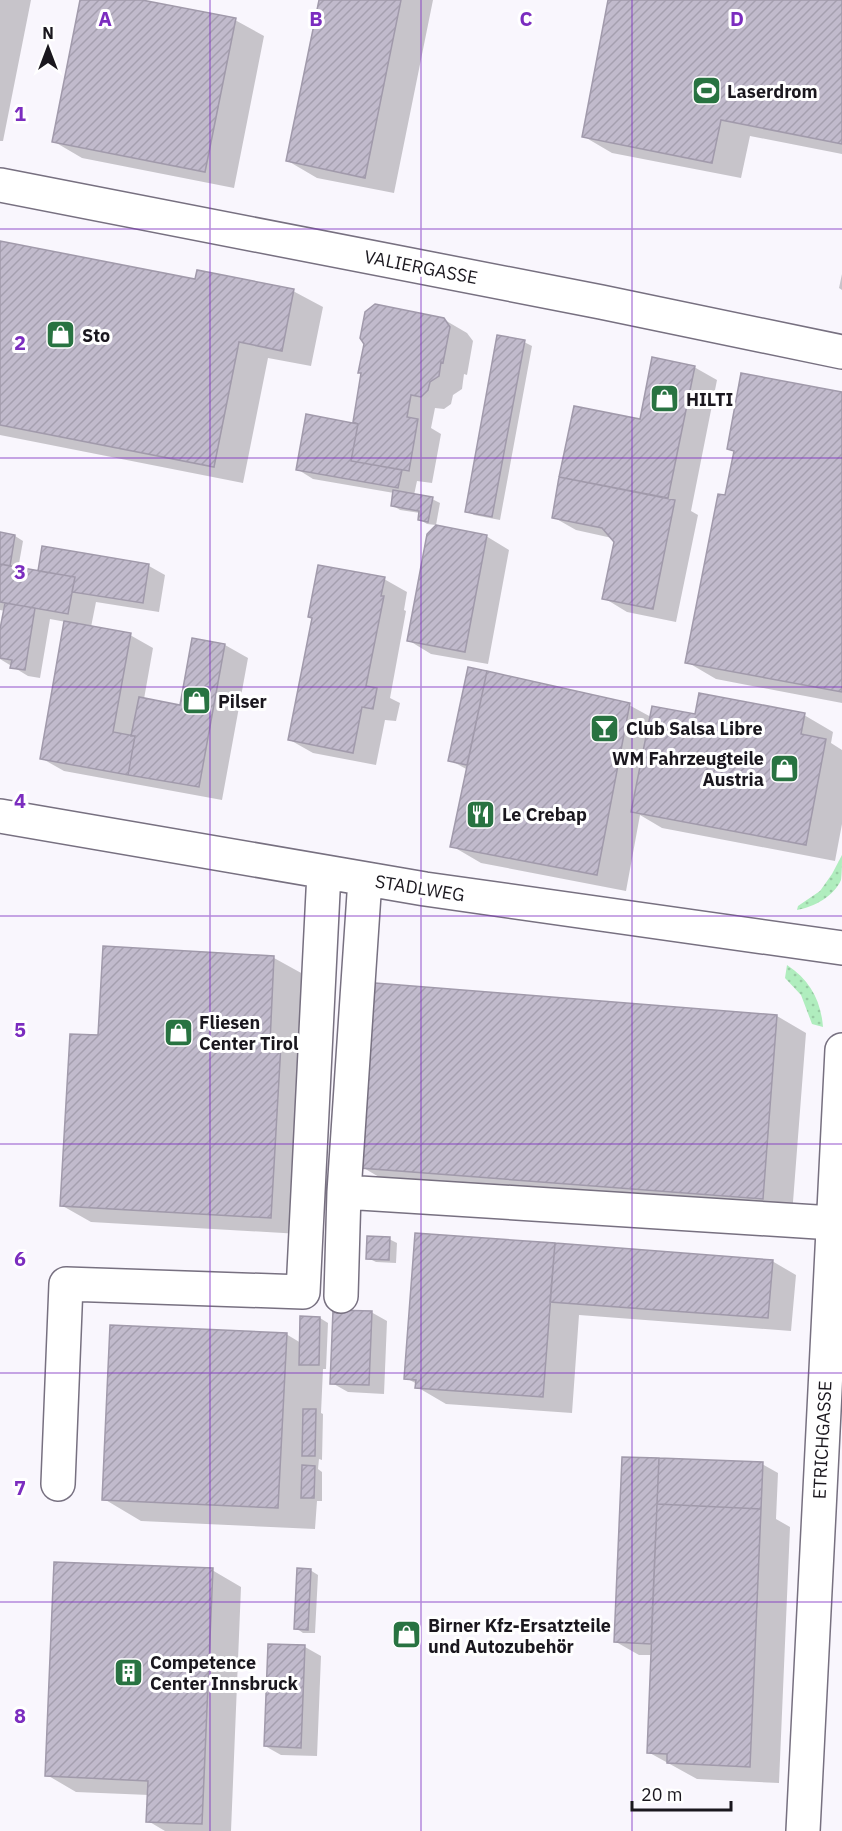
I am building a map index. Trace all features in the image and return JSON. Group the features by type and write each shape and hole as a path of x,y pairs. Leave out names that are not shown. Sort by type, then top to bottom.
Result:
{"street":[{"name":"VALIERGASSE","path":"0,185 842,351"},
{"name":"STADLWEG","path":"0,816 425,889 842,948"},
{"path":"58,1484 66,1284 303,1292 324,872"},
{"path":"341,1296 345,1192 365,879"},
{"name":"ETRICHGASSE","path":"803,1831 842,1050"},
{"path":"345,1192 833,1223"}],"green space":[{"path":"842,855 841,880 834,891 817,903 797,910 798,906 820,891"},
{"path":"787,965 802,977 813,992 820,1008 823,1027 812,1024 801,995 785,978"}],"building":[{"path":"80,0 142,0 236,18 205,172 52,142"},
{"path":"319,0 401,0 365,178 286,161"},
{"path":"608,0 842,0 842,144 721,120 712,163 582,137"},
{"path":"0,241 195,279 197,270 294,289 282,351 239,342 214,467 0,425"},
{"path":"375,304 444,318 450,327 439,376 430,382 428,390 421,397 411,395 407,417 418,419 409,471 351,461 358,424 353,422 361,373 358,373 364,344 360,338 365,312"},
{"path":"497,335 525,340 492,517 465,512"},
{"path":"652,357 695,366 668,498 559,477 574,406 640,419"},
{"path":"741,373 842,392 842,692 685,663 718,494 725,495 734,451 727,449"},
{"path":"306,414 358,424 351,461 402,470 398,488 296,470"},
{"path":"559,477 675,500 653,609 602,599 614,542 602,528 552,518"},
{"path":"393,490 433,497 428,522 418,520 419,511 391,506"},
{"path":"436,525 487,535 465,652 407,641 427,534"},
{"path":"0,532 15,535 10,566 0,564"},
{"path":"42,546 149,564 143,603 72,592 75,577 38,571"},
{"path":"0,564 75,577 68,614 0,602"},
{"path":"318,565 385,577 381,596 384,596 366,686 377,688 373,709 362,707 353,753 288,740 312,618 308,617"},
{"path":"5,603 35,608 25,670 10,668 12,660 0,658 0,629"},
{"path":"64,621 131,633 113,732 135,736 128,775 40,759"},
{"path":"192,638 225,644 199,787 128,775 135,736 131,736 139,697 180,705"},
{"path":"468,667 487,671 467,765 448,761"},
{"path":"487,671 630,703 597,875 450,847"},
{"path":"699,693 805,713 801,734 826,739 806,845 631,812 652,706 695,714"},
{"path":"103,946 274,956 270,1043 281,1044 271,1218 60,1206 70,1034 98,1035"},
{"path":"375,983 777,1015 763,1199 360,1168"},
{"path":"415,1233 555,1243 543,1397 415,1388 416,1380 404,1379"},
{"path":"367,1236 390,1237 389,1260 366,1259"},
{"path":"555,1243 773,1260 768,1318 550,1302"},
{"path":"333,1310 372,1311 369,1385 330,1384"},
{"path":"300,1316 320,1317 319,1365 299,1365"},
{"path":"110,1325 287,1333 278,1508 102,1500"},
{"path":"303,1409 316,1409 315,1456 302,1456"},
{"path":"622,1457 659,1458 651,1644 614,1642"},
{"path":"659,1458 763,1462 761,1509 657,1504"},
{"path":"302,1465 315,1466 314,1498 301,1498"},
{"path":"657,1504 761,1509 750,1767 667,1763 667,1754 647,1753"},
{"name":"Competence Center Innsbruck","path":"54,1562 213,1568 202,1824 146,1822 148,1781 45,1776"},
{"path":"297,1568 311,1569 308,1630 294,1629"},
{"path":"268,1644 305,1645 301,1748 264,1746"}],"place":[{"name":"Laserdrom","path":"706,91"},
{"name":"Sto","path":"61,335"},
{"name":"HILTI","path":"665,399"},
{"name":"Pilser","path":"197,701"},
{"name":"Club Salsa Libre","path":"605,728"},
{"name":"WM Fahrzeugteile Austria","path":"785,768"},
{"name":"Le Crebap","path":"481,814"},
{"name":"Fliesen Center Tirol","path":"178,1032"},
{"name":"Birner Kfz-Ersatzteile und Autozubehör","path":"407,1635"},
{"name":"Competence Center Innsbruck","path":"129,1672"}]}
